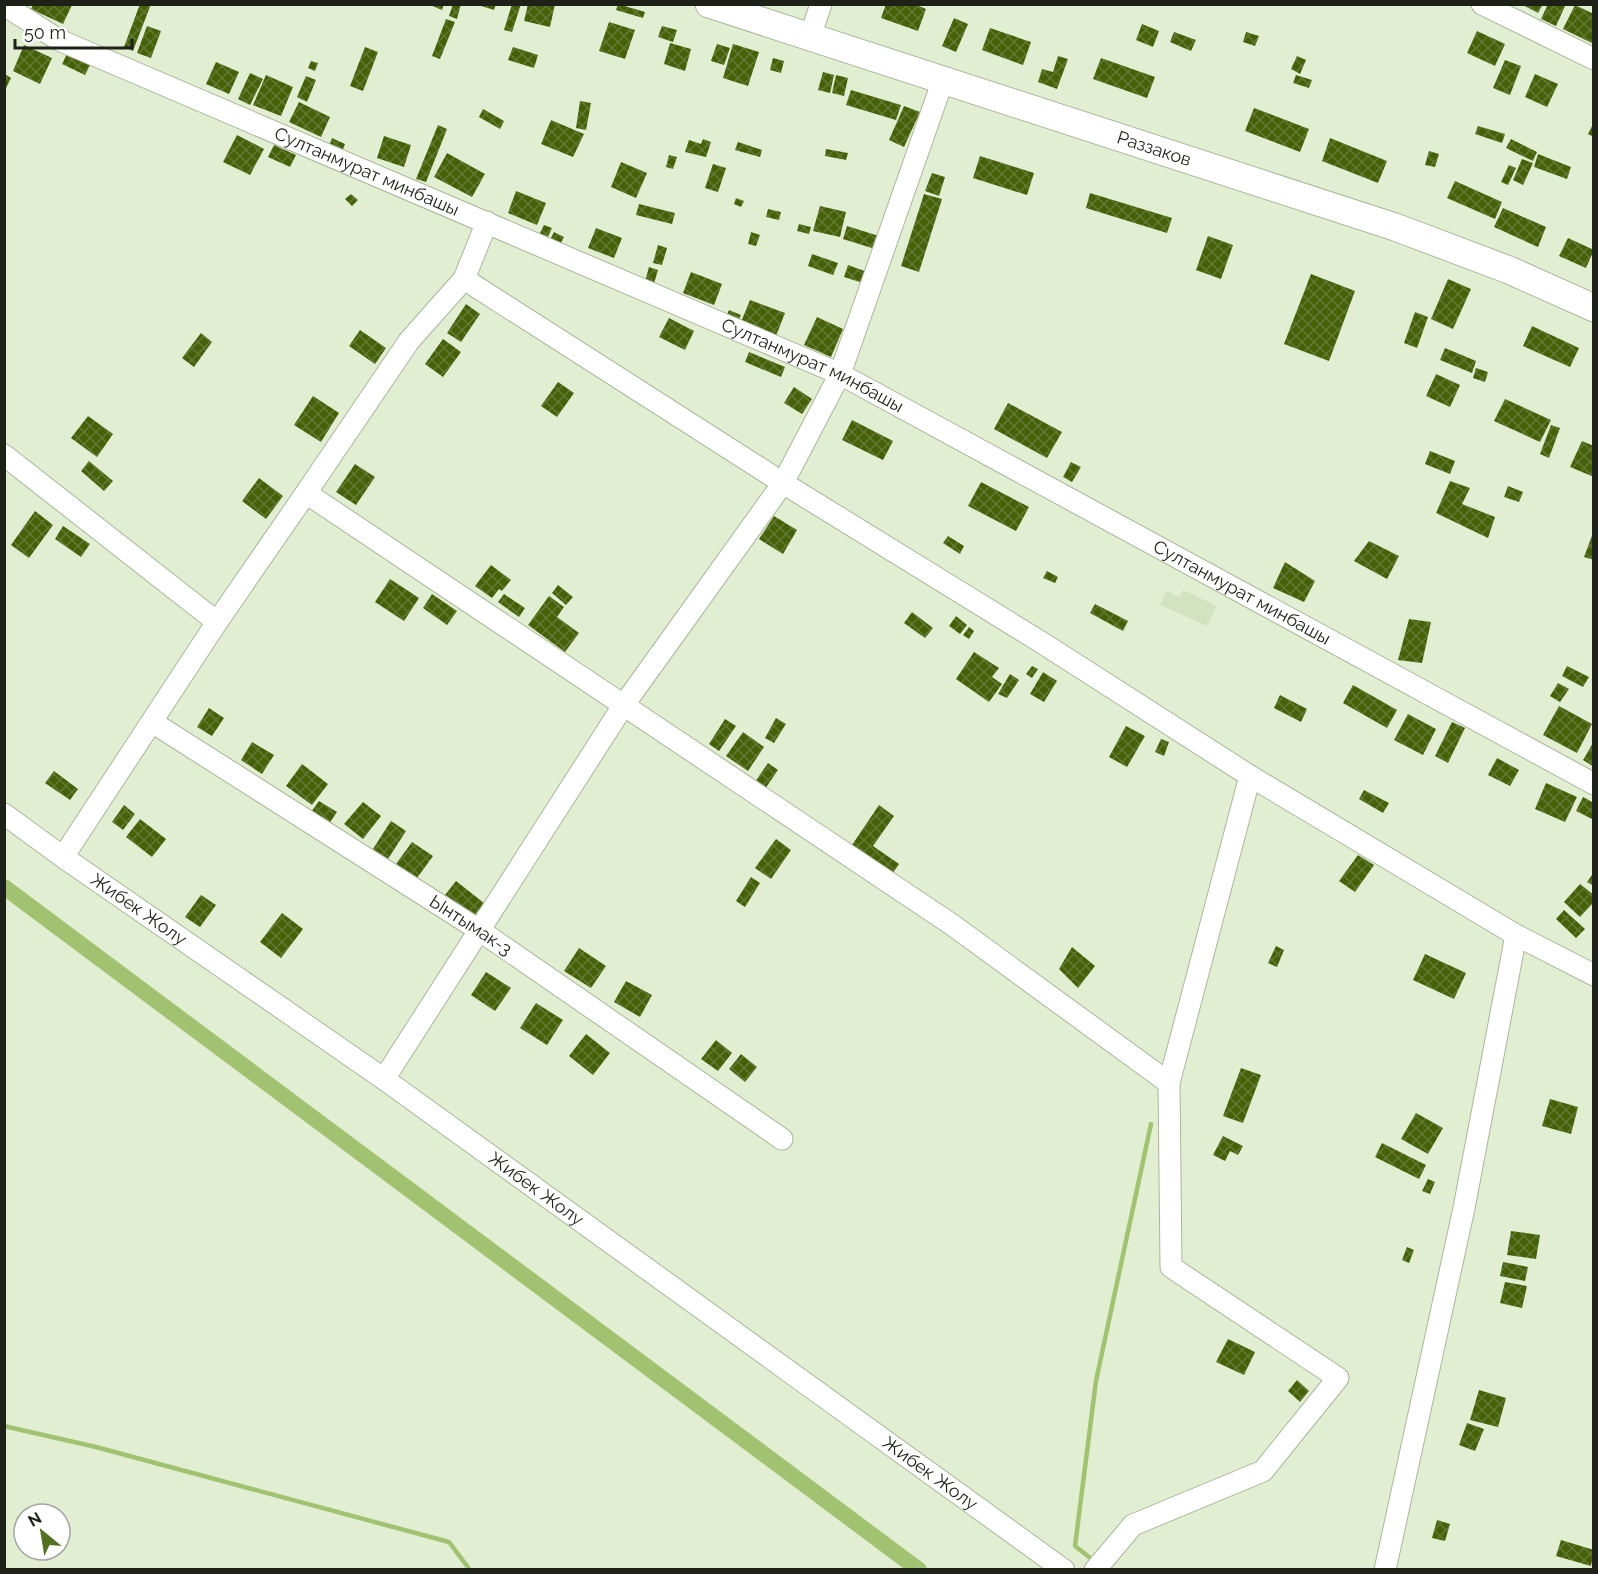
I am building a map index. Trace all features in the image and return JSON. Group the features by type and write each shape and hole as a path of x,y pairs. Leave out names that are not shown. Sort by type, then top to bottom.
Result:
{"main road":[{"name":"Раззаков","path":"709,4 1395,227 1509,270 1593,308"}],"street":[{"path":"810,37 821,4"},
{"path":"1482,4 1593,59"},
{"name":"Султанмурат минбашы","path":"4,5 59,40 840,374 1593,784"},
{"path":"384,1079 622,706 783,483 840,374 943,80"},
{"path":"63,857 217,622 409,340 464,279 487,222"},
{"path":"464,279 783,483 1044,644 1250,776 1516,935 1593,975"},
{"path":"4,455 217,622"},
{"path":"306,493 951,924 1169,1083"},
{"name":"Ынтымак-3","path":"152,722 479,930 782,1139"},
{"path":"1095,1569 1133,1525 1263,1471 1338,1378 1171,1267 1169,1083 1250,776"},
{"name":"Жибек Жолу","path":"4,814 384,1079 1064,1569"},
{"path":"1385,1569 1464,1208 1516,935"}],"shaded area":[{"path":"1183,590 1217,606 1207,626 1160,605 1166,591 1179,597"}],"building":[{"path":"140,4 151,4 133,51 124,47"},
{"path":"428,4 444,4 442,10"},
{"path":"453,4 461,4 457,19 449,16"},
{"path":"475,4 496,4 494,10"},
{"path":"512,4 521,4 512,32 504,30"},
{"path":"528,4 555,4 550,27 524,21"},
{"path":"618,4 645,12 643,18 616,10"},
{"path":"886,4 914,4 926,9 918,31 881,18"},
{"path":"1521,4 1543,4 1538,13"},
{"path":"1548,4 1566,4 1556,26 1541,19"},
{"path":"33,5 72,5 63,24 31,9"},
{"path":"1575,5 1594,14 1592,43 1563,29"},
{"path":"954,18 968,24 956,52 942,46"},
{"path":"446,19 455,22 440,59 432,56"},
{"path":"609,22 635,30 625,59 599,51"},
{"path":"1142,24 1159,31 1153,47 1136,40"},
{"path":"147,26 161,31 151,58 137,53"},
{"path":"662,26 677,30 673,42 658,37"},
{"path":"990,28 1031,42 1023,65 982,50"},
{"path":"1477,31 1505,44 1495,66 1467,53"},
{"path":"1174,32 1196,40 1191,51 1170,42"},
{"path":"1246,32 1259,36 1255,46 1243,42"},
{"path":"670,43 691,49 685,71 664,64"},
{"path":"717,44 730,48 724,65 711,61"},
{"path":"733,44 759,52 748,86 723,78"},
{"path":"24,45 52,58 40,84 13,71"},
{"path":"365,47 378,52 363,91 350,86"},
{"path":"513,47 538,55 534,68 508,60"},
{"path":"68,52 91,63 85,75 62,64"},
{"path":"1058,56 1068,59 1057,89 1038,82 1042,69 1053,72"},
{"path":"1297,56 1306,60 1300,74 1291,69"},
{"path":"773,58 784,61 781,73 770,70"},
{"path":"1101,58 1155,77 1147,98 1093,79"},
{"path":"1505,60 1521,66 1510,95 1493,88"},
{"path":"311,61 318,63 315,71 308,68"},
{"path":"216,62 239,72 229,94 206,84"},
{"path":"823,72 834,75 830,93 818,90"},
{"path":"250,73 263,79 250,105 238,99"},
{"path":"5,74 11,78 5,90"},
{"path":"1535,74 1558,84 1547,107 1525,97"},
{"path":"266,75 293,87 281,116 253,105"},
{"path":"836,75 848,78 844,96 832,93"},
{"path":"1296,75 1312,80 1309,88 1293,83"},
{"path":"306,76 316,80 307,102 297,97"},
{"path":"851,90 901,105 896,120 846,105"},
{"path":"580,101 591,103 586,130 576,128"},
{"path":"299,102 330,117 321,137 289,122"},
{"path":"904,106 920,112 904,147 889,140"},
{"path":"1254,108 1309,129 1300,152 1245,131"},
{"path":"483,109 504,121 500,129 479,117"},
{"path":"551,120 584,134 573,157 541,144"},
{"path":"1594,122 1594,137 1588,134"},
{"path":"438,125 447,129 426,182 416,179"},
{"path":"1478,126 1505,134 1502,143 1475,134"},
{"path":"237,135 264,149 250,175 223,162"},
{"path":"384,136 411,145 404,167 377,158"},
{"path":"332,138 345,144 342,152 329,146"},
{"path":"1330,138 1387,161 1378,183 1322,161"},
{"path":"703,139 711,142 706,157 685,152 689,140 701,144"},
{"path":"1511,139 1537,152 1533,161 1506,148"},
{"path":"738,142 762,150 760,157 735,150"},
{"path":"274,145 296,155 290,167 268,157"},
{"path":"826,149 848,153 846,160 825,156"},
{"path":"1429,151 1439,154 1435,167 1425,165"},
{"path":"447,153 485,174 472,197 434,177"},
{"path":"1538,154 1571,167 1567,179 1534,167"},
{"path":"669,155 677,157 673,169 666,167"},
{"path":"980,156 1034,173 1027,195 973,178"},
{"path":"1522,159 1533,163 1523,185 1513,180"},
{"path":"621,162 647,173 636,198 611,187"},
{"path":"713,164 726,168 718,192 705,188"},
{"path":"1509,165 1516,168 1508,185 1501,182"},
{"path":"932,173 945,177 939,196 925,191"},
{"path":"1455,181 1502,202 1495,219 1447,198"},
{"path":"516,191 546,203 537,225 508,213"},
{"path":"1090,193 1172,218 1167,233 1086,208"},
{"path":"351,194 358,200 352,206 345,199"},
{"path":"924,194 942,199 919,272 901,266"},
{"path":"736,198 744,201 741,207 734,204"},
{"path":"639,204 675,213 672,224 636,215"},
{"path":"820,206 846,212 840,237 813,231"},
{"path":"1503,208 1546,227 1538,247 1494,227"},
{"path":"768,209 781,212 779,220 766,217"},
{"path":"799,224 811,227 809,234 797,231"},
{"path":"544,225 552,228 547,239 539,235"},
{"path":"847,226 879,236 875,249 843,239"},
{"path":"596,228 622,238 614,258 588,248"},
{"path":"554,232 564,237 560,245 550,240"},
{"path":"751,232 760,235 756,246 748,244"},
{"path":"1208,236 1233,245 1221,279 1196,270"},
{"path":"1568,238 1594,250 1586,268 1559,256"},
{"path":"658,245 667,248 662,265 653,263"},
{"path":"812,254 838,263 833,275 808,266"},
{"path":"848,265 873,274 869,285 844,277"},
{"path":"649,267 658,270 653,287 644,285"},
{"path":"691,272 722,284 714,305 683,293"},
{"path":"1311,274 1355,291 1329,361 1284,344"},
{"path":"1448,279 1471,289 1453,329 1431,319"},
{"path":"750,300 785,313 776,336 741,322"},
{"path":"466,304 480,314 461,342 447,333"},
{"path":"729,310 741,315 738,322 726,317"},
{"path":"1415,312 1428,317 1417,348 1404,343"},
{"path":"817,317 843,329 831,357 804,345"},
{"path":"669,318 694,331 685,350 659,337"},
{"path":"1532,326 1579,348 1570,367 1523,346"},
{"path":"360,330 386,348 375,364 349,346"},
{"path":"201,333 212,342 194,367 182,358"},
{"path":"443,339 461,352 443,377 425,364"},
{"path":"1445,348 1476,361 1472,373 1440,360"},
{"path":"749,352 785,367 781,377 745,362"},
{"path":"1476,368 1488,372 1485,382 1473,378"},
{"path":"1436,374 1460,385 1450,407 1426,396"},
{"path":"558,382 574,393 557,417 541,406"},
{"path":"794,387 812,399 802,414 784,403"},
{"path":"313,396 339,413 321,442 294,425"},
{"path":"1505,399 1551,420 1540,442 1494,421"},
{"path":"1008,403 1062,432 1047,458 994,429"},
{"path":"88,416 113,434 97,457 71,438"},
{"path":"852,420 893,441 883,460 842,440"},
{"path":"1551,425 1560,428 1549,458 1540,454"},
{"path":"1582,441 1594,446 1594,477 1570,467"},
{"path":"1430,451 1455,461 1450,474 1425,464"},
{"path":"89,461 113,481 104,491 81,471"},
{"path":"1071,462 1081,467 1072,482 1063,477"},
{"path":"355,464 375,477 356,505 336,492"},
{"path":"259,478 283,496 266,519 242,501"},
{"path":"1450,481 1470,488 1462,504 1495,517 1488,538 1436,513"},
{"path":"981,482 1029,507 1016,531 968,506"},
{"path":"1508,486 1523,492 1519,502 1504,497"},
{"path":"35,511 53,525 29,558 11,545"},
{"path":"774,516 797,530 783,554 759,539"},
{"path":"63,526 90,544 81,557 55,539"},
{"path":"1594,533 1594,560 1584,557"},
{"path":"948,536 964,546 960,554 943,543"},
{"path":"1369,541 1399,556 1387,579 1354,561"},
{"path":"1285,562 1315,581 1304,602 1273,588"},
{"path":"491,565 511,580 492,598 475,586"},
{"path":"1047,571 1058,577 1055,583 1043,578"},
{"path":"390,579 419,598 404,621 375,602"},
{"path":"558,585 573,597 566,605 552,593"},
{"path":"432,594 457,611 447,625 423,608"},
{"path":"504,594 525,608 519,617 498,602"},
{"path":"549,596 564,607 557,617 579,633 565,652 528,625"},
{"path":"1095,604 1128,621 1123,631 1090,613"},
{"path":"912,612 933,628 925,638 904,623"},
{"path":"956,616 967,625 960,634 949,626"},
{"path":"1409,619 1431,622 1422,663 1398,660"},
{"path":"969,627 974,631 969,639 963,635"},
{"path":"974,652 999,668 992,677 1002,684 989,702 956,679"},
{"path":"1032,666 1038,669 1032,678 1026,674"},
{"path":"1567,666 1589,677 1583,687 1562,676"},
{"path":"1043,672 1057,681 1044,702 1030,694"},
{"path":"1010,674 1019,680 1007,698 998,694"},
{"path":"1558,683 1569,689 1560,702 1550,696"},
{"path":"1353,685 1397,710 1387,728 1343,703"},
{"path":"1280,695 1307,709 1301,722 1274,708"},
{"path":"1559,706 1592,724 1577,753 1543,735"},
{"path":"209,708 224,718 212,736 197,727"},
{"path":"1408,714 1436,729 1423,755 1394,740"},
{"path":"776,718 786,724 774,743 765,738"},
{"path":"725,719 736,726 719,751 709,744"},
{"path":"1452,722 1465,728 1448,763 1435,756"},
{"path":"1126,726 1145,736 1127,767 1109,757"},
{"path":"743,732 764,747 748,771 726,756"},
{"path":"1161,739 1169,742 1164,756 1155,752"},
{"path":"1594,741 1594,767 1583,760"},
{"path":"252,742 274,755 262,774 241,760"},
{"path":"1497,758 1519,770 1510,786 1488,775"},
{"path":"768,763 778,770 765,789 755,782"},
{"path":"302,764 328,784 312,805 286,786"},
{"path":"54,771 78,789 70,800 45,783"},
{"path":"1546,783 1577,797 1565,822 1535,809"},
{"path":"1364,790 1389,803 1383,813 1359,799"},
{"path":"1583,797 1594,803 1594,820 1576,811"},
{"path":"319,801 337,812 329,824 311,812"},
{"path":"363,802 381,816 363,839 344,824"},
{"path":"124,805 135,814 123,830 112,822"},
{"path":"879,805 894,816 873,846 899,864 893,873 852,845"},
{"path":"140,819 166,839 152,857 126,837"},
{"path":"391,821 406,831 386,862 371,852"},
{"path":"776,839 791,850 771,879 755,868"},
{"path":"412,842 433,856 417,878 396,864"},
{"path":"1358,855 1374,865 1355,892 1339,881"},
{"path":"1594,872 1594,886 1587,882"},
{"path":"751,877 760,883 745,907 736,901"},
{"path":"456,881 484,903 473,917 445,895"},
{"path":"1580,884 1594,895 1594,902 1580,917 1564,902"},
{"path":"201,895 216,905 200,927 185,917"},
{"path":"1564,910 1585,929 1576,938 1556,919"},
{"path":"282,913 303,929 281,958 260,942"},
{"path":"1276,946 1284,950 1277,967 1268,963"},
{"path":"1072,947 1095,966 1078,988 1059,969"},
{"path":"579,948 606,966 591,988 564,971"},
{"path":"1425,954 1466,973 1454,999 1413,980"},
{"path":"486,972 511,988 495,1011 471,995"},
{"path":"626,981 652,995 640,1017 614,1002"},
{"path":"536,1003 563,1020 547,1045 520,1028"},
{"path":"586,1034 610,1053 593,1075 569,1056"},
{"path":"716,1040 732,1053 718,1071 701,1059"},
{"path":"741,1054 757,1067 745,1082 729,1069"},
{"path":"1241,1068 1261,1075 1243,1123 1223,1116"},
{"path":"1550,1099 1578,1107 1571,1134 1542,1126"},
{"path":"1416,1113 1443,1128 1428,1154 1401,1139"},
{"path":"1223,1136 1243,1146 1238,1155 1230,1151 1225,1161 1213,1155"},
{"path":"1382,1143 1426,1165 1419,1179 1375,1157"},
{"path":"1428,1179 1435,1182 1430,1194 1422,1191"},
{"path":"1511,1231 1540,1235 1536,1259 1507,1255"},
{"path":"1407,1247 1414,1250 1409,1263 1402,1260"},
{"path":"1503,1262 1528,1267 1525,1281 1500,1276"},
{"path":"1505,1282 1527,1286 1522,1308 1500,1303"},
{"path":"1228,1339 1255,1352 1244,1375 1216,1362"},
{"path":"1297,1380 1309,1391 1300,1402 1288,1391"},
{"path":"1479,1390 1506,1398 1498,1427 1470,1420"},
{"path":"1467,1423 1484,1429 1475,1451 1459,1445"},
{"path":"1437,1520 1450,1524 1445,1541 1432,1538"},
{"path":"1561,1540 1594,1550 1591,1566 1556,1556"}],"waterway":[{"path":"4,887 919,1570"},
{"path":"1089,1557 1075,1546 1096,1381 1151,1124"},
{"path":"4,1426 96,1447 449,1542 470,1570"}]}
